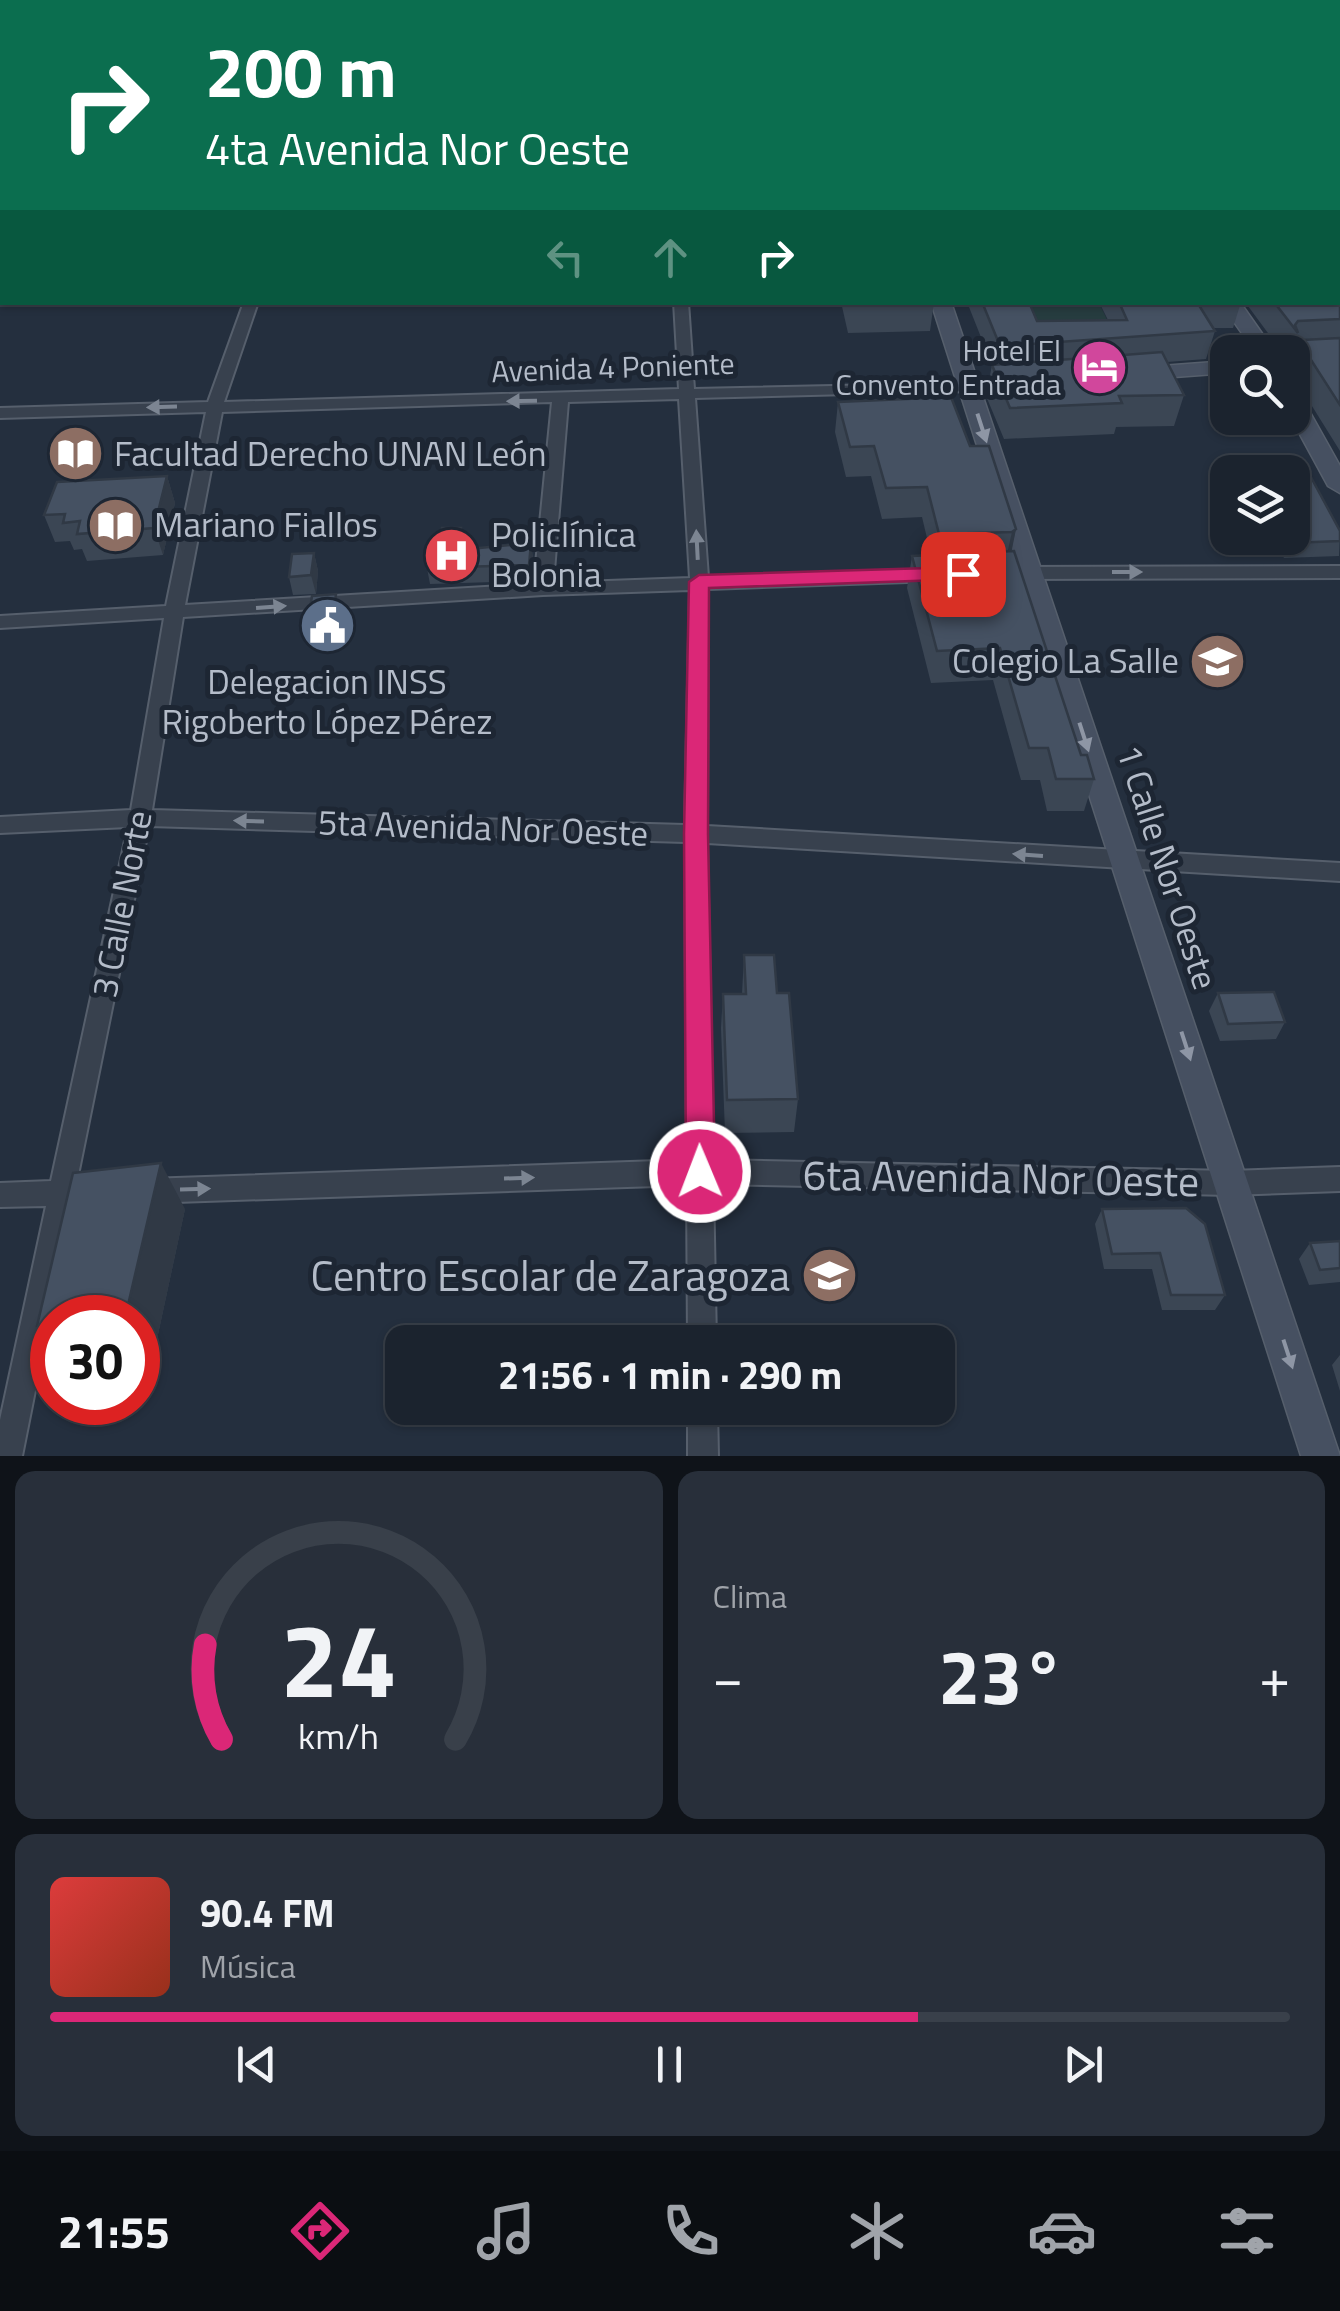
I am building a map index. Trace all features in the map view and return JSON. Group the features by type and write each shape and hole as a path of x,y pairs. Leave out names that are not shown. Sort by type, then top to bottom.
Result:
{"street":[{"name":"3 Calle Norte","path":"7,1456 140,818 174,613 215,405 250,305"},
{"path":"681,305 699,582 696,834 702,1325"},
{"name":"1 Calle Nor Oeste","path":"942,305 978,385 1030,572 1322,1456"},
{"path":"1232,305 1253,335"},
{"path":"1115,376 1210,369"},
{"name":"Avenida 4 Poniente","path":"0,413 215,405 560,400 978,385"},
{"path":"543,590 560,400"},
{"path":"1310,432 1340,486"},
{"path":"993,573 1340,572"},
{"path":"0,622 699,582 956,574"},
{"name":"5ta Avenida Nor Oeste","path":"0,824 140,818 696,834 1340,872"},
{"name":"6ta Avenida Nor Oeste","path":"0,1195 700,1172 1232,1183 1340,1180"},
{"path":"702,1425 703,1456"}],"green space":[{"path":"1014,305 1100,305 1120,347 1031,349"}],"building":[{"path":"983,305 1030,305 1037,321 1127,320 1120,305 1199,305 1215,331 1000,346"},
{"path":"1276,305 1340,305 1340,319 1298,321 1298,333"},
{"path":"1340,338 1340,405 1310,358 1310,340"},
{"path":"1162,352 1184,395 1119,396 1122,403 1010,408 992,365"},
{"path":"951,397 970,446 989,446 1016,529 1012,532 939,534 927,487 886,488 874,446 850,447 838,402"},
{"path":"1310,475 1340,531 1340,541 1310,542"},
{"path":"167,476 154,528 77,534 80,521 63,523 65,514 44,515 57,482"},
{"path":"442,528 461,528 458,550 531,543 529,565 427,568 427,551 440,551"},
{"path":"1014,551 1081,755 1087,755 1094,779 1056,779 1048,748 1029,748 1000,648 937,651 912,556"},
{"path":"314,553 311,575 289,577 292,554"},
{"path":"336,594 333,621 308,622 312,596"},
{"path":"744,955 774,955 777,993 789,993 798,1099 727,1100 723,994 746,994"},
{"path":"1274,992 1285,1022 1228,1024 1218,993"},
{"path":"161,1163 130,1295 44,1295 73,1173"},
{"path":"1186,1208 1205,1224 1225,1295 1171,1295 1160,1253 1112,1254 1102,1209"},
{"path":"1340,1241 1340,1268 1320,1270 1310,1243"}],"place":[{"name":"Hotel El Convento Entrada","path":"1100,368"},
{"name":"Facultad Derecho UNAN León","path":"75,454"},
{"name":"Mariano Fiallos","path":"115,525"},
{"name":"Policlínica Bolonia","path":"452,555"},
{"name":"Delegacion INSS Rigoberto López Pérez","path":"327,626"},
{"name":"Colegio La Salle","path":"1218,661"},
{"name":"Centro Escolar de Zaragoza","path":"829,1276"}],"route":[{"path":"700,1172 696,834 699,582 963,574"}]}
